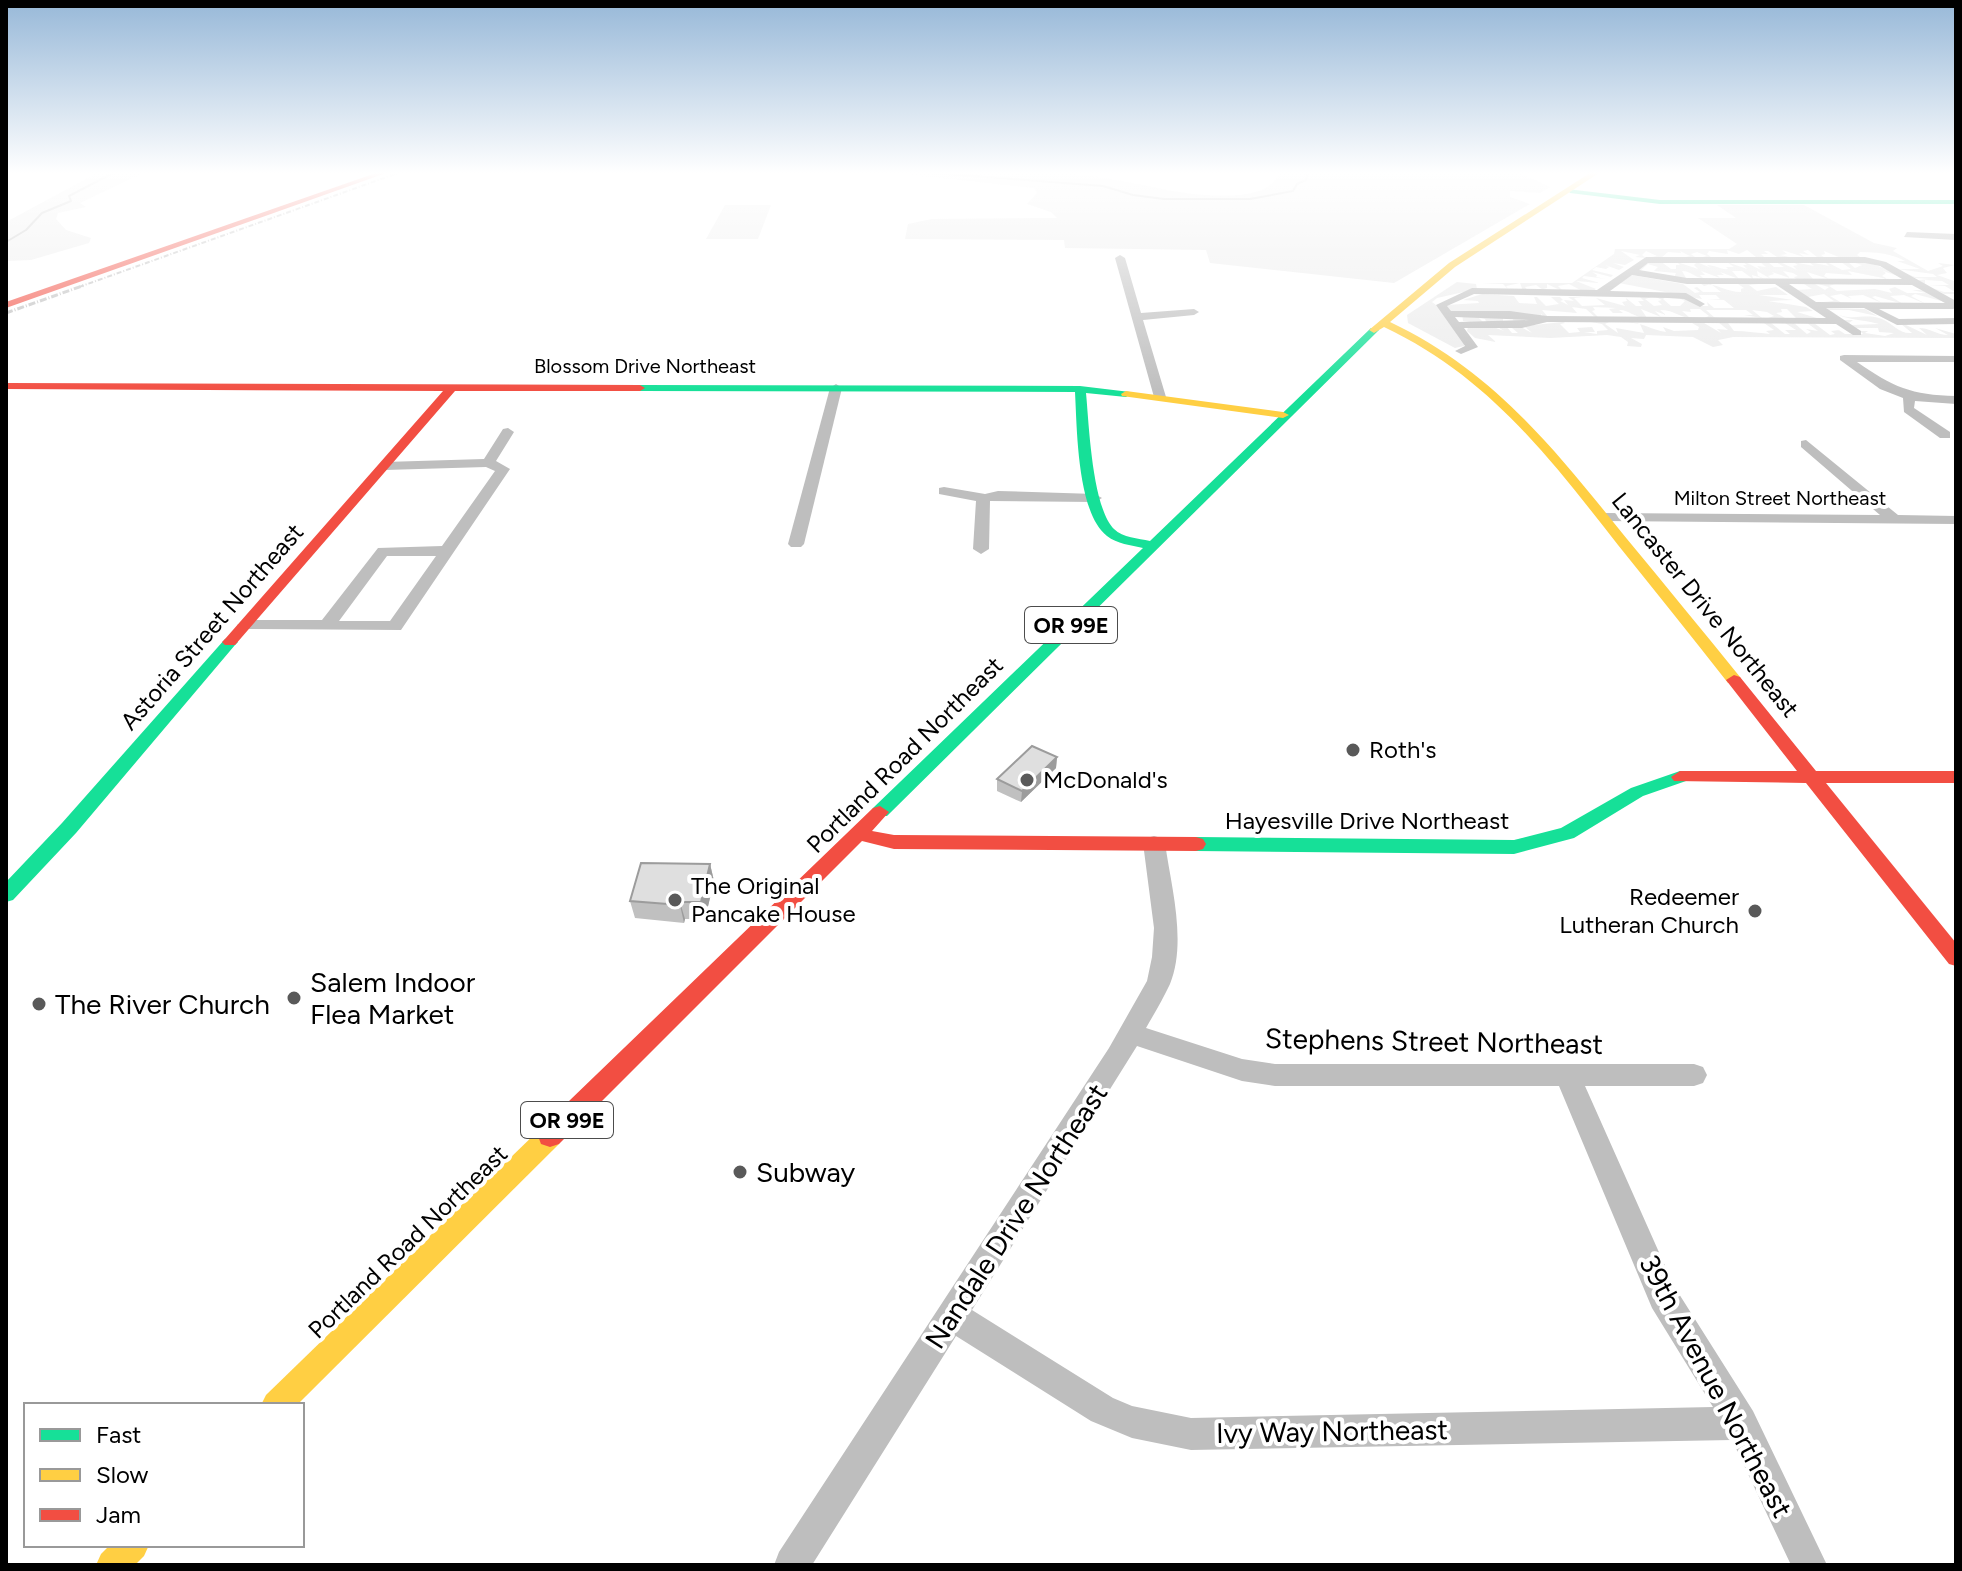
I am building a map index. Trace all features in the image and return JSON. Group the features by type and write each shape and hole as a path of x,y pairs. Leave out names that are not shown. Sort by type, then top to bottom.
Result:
{"street":[{"path":"6,305 173,246"},
{"name":"Portland Road Northeast","path":"278,1403 1283,415 1382,322 1452,265 1482,246"},
{"path":"1120,258 1160,397"},
{"path":"1597,295 1646,260 1865,260 1883,264 1956,305"},
{"path":"1628,271 1673,281 1915,282"},
{"path":"1777,281 1857,333"},
{"path":"1613,283 1668,295"},
{"path":"1354,347 1401,343 1454,354 1472,347 1441,305 1472,291 1686,296 1700,304"},
{"path":"1813,305 1956,305"},
{"path":"1866,306 1893,321 1956,321"},
{"path":"1137,317 1194,312"},
{"path":"1448,314 1510,314 1547,319 1839,321"},
{"path":"1457,325 1522,325 1547,319"},
{"name":"Lancaster Drive Northeast","path":"1382,322 1454,354 1532,428 1956,958"},
{"path":"1956,359 1844,358 1896,394 1909,399 1956,400"},
{"name":"Blossom Drive Northeast","path":"6,386 1080,389 1283,415"},
{"name":"Astoria Street Northeast","path":"6,895 69,828 452,387"},
{"path":"796,544 836,388"},
{"path":"1080,389 1098,514 1107,530 1125,539 1151,545"},
{"path":"1909,399 1908,409 1945,435"},
{"path":"488,463 508,432"},
{"path":"1806,444 1894,519"},
{"path":"245,625 395,626 503,469 488,463 385,466"},
{"path":"944,491 985,498 998,495 1095,498"},
{"path":"981,549 982,502 985,498"},
{"name":"Milton Street Northeast","path":"1605,517 1956,520"},
{"path":"327,625 383,551 448,551"},
{"name":"Hayesville Drive Northeast","path":"858,834 894,842 1514,847 1536,844 1572,831 1626,795 1663,780 1703,775 1956,777"},
{"name":"Nandale Drive Northeast","path":"792,1565 1132,1034 1159,982 1165,928 1154,843"},
{"name":"Stephens Street Northeast","path":"1132,1034 1242,1070 1275,1075 1694,1075"},
{"name":"39th Avenue Northeast","path":"1567,1075 1663,1297 1741,1423 1809,1565"},
{"name":"Ivy Way Northeast","path":"953,1316 1102,1410 1132,1422 1191,1434 1741,1423"},
{"path":"112,1565 131,1547"}],"shaded area":[{"path":"6,246 78,246 31,260 6,261"},
{"path":"1457,246 1394,283 1210,263 1206,250 1065,248"},
{"path":"1889,246 1897,248 1893,251 1928,271 1943,266 1938,263 1955,265 1943,268 1947,273 1937,275 1954,281 1956,294 1944,294 1932,288 1955,292 1945,286 1929,285 1949,285 1942,281 1925,280 1925,284 1918,280 1929,279 1915,278 1903,272 1915,277 1937,277 1933,274 1897,269 1920,269 1897,261 1905,261 1895,257 1860,252 1857,255 1862,258 1841,258 1824,251 1825,254 1821,255 1825,258 1817,257 1808,250 1803,251 1809,255 1799,253 1804,257 1782,250 1787,254 1780,255 1789,257 1777,257 1764,251 1768,254 1761,254 1765,258 1756,257 1747,250 1739,254 1727,250 1728,254 1709,251 1707,254 1712,258 1699,258 1707,256 1697,252 1691,254 1695,257 1682,258 1690,256 1680,251 1681,253 1668,252 1662,257 1652,257 1657,256 1646,251 1642,255 1646,258 1621,251 1634,260 1625,265 1613,263 1624,267 1619,270 1605,265 1609,267 1592,270 1613,275 1611,277 1592,272 1596,277 1606,279 1584,276 1582,278 1600,283 1576,281 1596,289 1592,291 1582,291 1569,284 1558,286 1564,292 1547,284 1547,288 1543,289 1546,292 1536,285 1525,287 1529,292 1523,291 1520,283 1572,283 1614,254 1615,249"},
{"path":"1660,261 1671,269 1680,265 1677,262 1698,269 1694,265 1697,262 1711,268 1707,265 1725,269 1734,267 1727,262 1747,269 1743,265 1747,265 1745,262 1761,270 1757,266 1766,267 1760,262 1784,267 1776,262 1788,262 1782,263 1797,270 1793,266 1798,265 1793,262 1829,266 1827,262 1842,270 1851,269 1841,262 1848,262 1855,268 1862,265 1852,262 1859,262 1879,266 1904,278 1883,271 1886,273 1882,276 1888,279 1848,271 1852,275 1826,273 1824,276 1829,279 1807,272 1813,279 1797,280 1794,277 1798,276 1783,271 1790,278 1772,272 1774,274 1768,276 1771,279 1757,271 1758,276 1765,279 1752,275 1753,279 1742,271 1732,271 1739,279 1720,272 1724,275 1717,275 1720,278 1701,271 1705,275 1700,275 1703,278 1682,271 1686,278 1674,277 1676,273 1654,271 1658,267 1648,264 1639,272 1634,271 1640,265"},
{"path":"1631,275 1683,284 1695,293 1700,292 1694,288 1697,287 1703,292 1721,292 1712,285 1741,292 1744,288 1738,284 1758,284 1749,285 1757,291 1776,287 1788,295 1759,295 1793,300 1768,301 1806,307 1813,311 1797,312 1820,319 1796,318 1787,309 1776,313 1785,318 1768,318 1774,316 1752,310 1762,318 1744,315 1753,315 1746,310 1706,310 1715,318 1704,318 1709,316 1700,309 1682,311 1690,318 1669,311 1660,310 1666,315 1655,311 1661,317 1641,309 1647,318 1622,310 1619,310 1623,313 1613,313 1609,309 1616,308 1593,307 1595,310 1592,311 1598,317 1595,317 1586,309 1572,307 1577,313 1542,310 1548,317 1559,318 1546,318 1541,314 1532,323 1514,324 1513,319 1519,318 1509,315 1503,318 1503,324 1487,324 1485,319 1479,318 1485,324 1463,321 1462,313 1452,313 1446,305 1479,303 1463,300 1482,294 1514,296 1519,303 1537,304 1534,297 1537,297 1546,306 1559,304 1551,297 1560,297 1563,300 1560,301 1568,305 1564,300 1574,301 1568,297 1582,297 1574,298 1582,306 1605,305 1596,298 1625,306 1622,302 1627,301 1626,298 1636,306 1642,306 1638,301 1644,301 1640,297 1652,297 1645,299 1654,306 1662,305 1658,301 1662,300 1656,297 1666,297 1663,299 1671,306 1680,306 1685,301 1679,298 1682,297 1699,306 1708,306 1707,302 1714,308 1734,308 1724,300 1707,299 1720,299 1716,295 1699,295 1702,299 1619,283"},
{"path":"1457,282 1476,284 1477,289 1437,298 1432,302 1440,308 1464,342 1464,346 1455,348 1408,323 1407,315"},
{"path":"1804,284 1815,284 1825,290 1829,287 1818,284 1835,284 1829,286 1837,291 1875,289 1892,293 1889,289 1895,287 1907,293 1926,293 1912,290 1924,290 1949,303 1915,294 1911,296 1926,304 1904,295 1890,296 1903,304 1872,297 1882,303 1863,295 1848,296 1852,299 1841,294 1830,296 1842,303 1824,302 1834,301 1824,294 1808,297 1817,303 1796,290 1812,289"},
{"path":"1824,308 1865,309 1877,316 1849,310 1829,310 1843,316 1882,319 1907,333 1912,333 1901,324 1916,325 1906,325 1927,335 1919,328 1948,335 1935,328 1956,334 1956,338 1733,337 1718,340 1723,345 1713,347 1693,337 1646,335 1644,339 1631,338 1642,344 1641,347 1627,346 1628,342 1621,337 1607,335 1550,338 1488,335 1496,342 1475,338 1467,331 1468,327 1491,326 1504,331 1496,326 1506,326 1512,333 1518,333 1512,328 1519,326 1532,333 1524,326 1563,322 1560,324 1569,333 1580,332 1577,328 1592,327 1595,332 1584,332 1597,334 1597,331 1608,330 1602,324 1591,322 1609,322 1605,324 1618,333 1616,328 1644,333 1640,324 1666,332 1663,327 1674,331 1698,330 1699,327 1692,323 1704,323 1721,333 1717,329 1728,330 1718,322 1728,323 1734,331 1770,334 1766,331 1774,330 1764,323 1771,323 1785,334 1790,334 1785,330 1796,330 1785,323 1794,323 1807,334 1811,332 1806,329 1818,331 1807,323 1814,323 1830,335 1835,334 1831,331 1839,330 1845,334 1868,331 1865,333 1885,336 1894,333 1879,332 1878,328 1855,328 1842,320 1853,320 1849,323 1852,325 1879,324 1844,317"}],"building":[{"path":"1032,746 1057,757 1022,791 997,779"},
{"path":"641,863 710,864 701,902 680,902 680,905 630,901"}],"railway":[{"path":"79,287 193,246"},
{"path":"6,313 85,285"}],"traffic: fast":[{"path":"880,812 1374,330"},
{"path":"640,388 1080,389 1126,394"},
{"path":"1080,389 1087,464 1102,520 1109,531 1118,537 1151,545"},
{"path":"6,895 69,828 230,642"},
{"path":"1196,844 1514,847 1567,833 1637,792 1680,777"}],"traffic: slow":[{"path":"1374,330 1452,265 1481,246"},
{"path":"1382,322 1450,359 1508,407 1558,462 1734,680"},
{"path":"1126,394 1283,415"},
{"path":"278,1403 550,1136"},
{"path":"112,1565 131,1547"}],"traffic: jam":[{"path":"6,305 173,246"},
{"path":"6,386 640,388"},
{"path":"230,642 452,387"},
{"path":"1734,680 1956,958"},
{"path":"1680,777 1956,777"},
{"path":"550,1136 880,812"},
{"path":"858,834 894,842 1196,844"}],"place":[{"name":"Roth's","path":"1353,750"},
{"name":"McDonald's","path":"1027,780"},
{"name":"The Original Pancake House","path":"675,900"},
{"name":"Redeemer Lutheran Church","path":"1755,911"},
{"name":"Salem Indoor Flea Market","path":"294,998"},
{"name":"The River Church","path":"39,1004"},
{"name":"Subway","path":"740,1172"}]}
